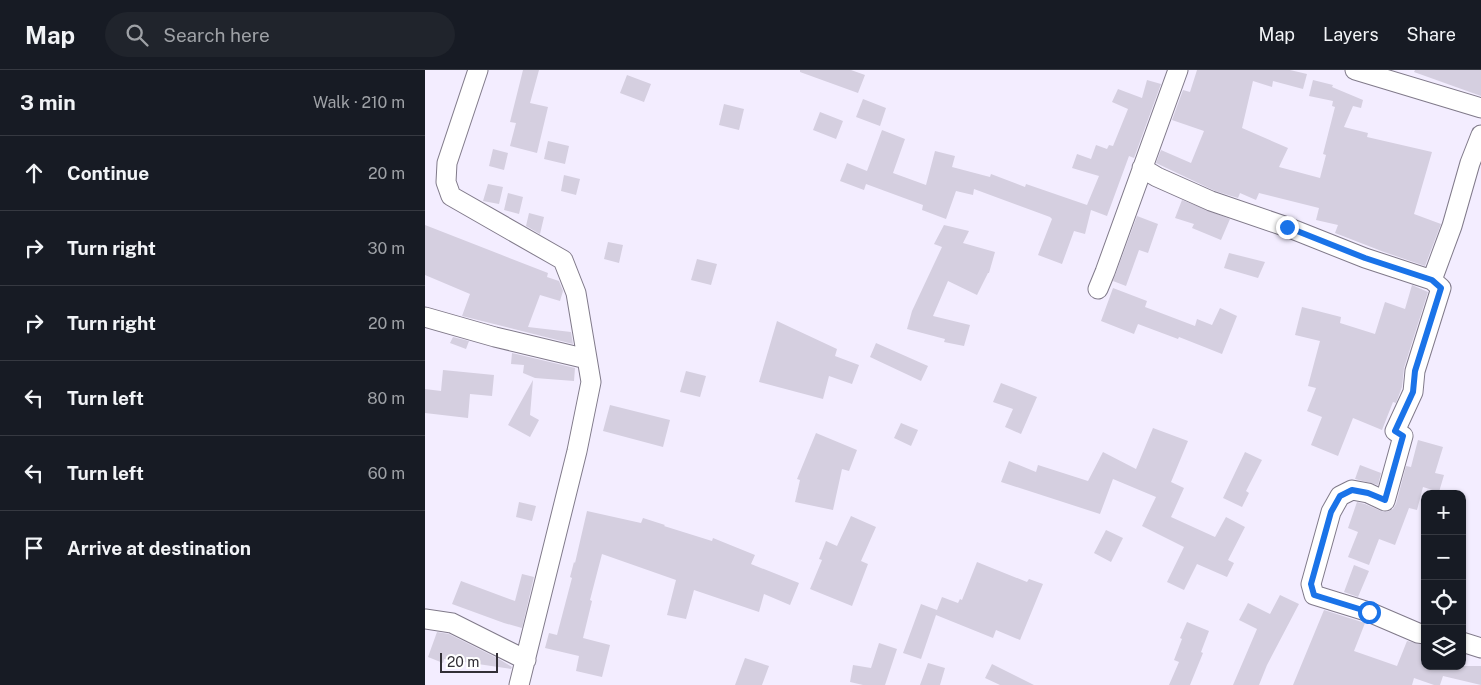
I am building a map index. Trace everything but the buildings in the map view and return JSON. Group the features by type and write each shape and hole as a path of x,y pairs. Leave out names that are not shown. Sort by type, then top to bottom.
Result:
{"street":[{"path":"478,70 447,163 446,182 451,196 563,260 576,293 591,382 579,443 519,685"},
{"path":"1098,289 1178,70"},
{"path":"1355,70 1481,108"},
{"path":"1432,280 1452,226 1470,163 1481,135"},
{"path":"1142,168 1157,177 1211,201 1287,227 1365,258 1432,280 1441,288 1415,371 1413,392 1395,431 1403,436 1385,500 1368,493 1352,490 1340,496 1331,512 1311,584 1314,595 1369,612 1421,633"},
{"path":"425,317 495,337 587,359"},
{"path":"425,619 452,623 525,660"},
{"path":"1466,643 1481,648"}],"route":[{"path":"1287,227 1365,258 1432,280 1441,288 1415,371 1413,392 1395,431 1403,436 1385,500 1368,493 1352,490 1340,496 1331,512 1311,584 1314,595 1369,612"}]}
